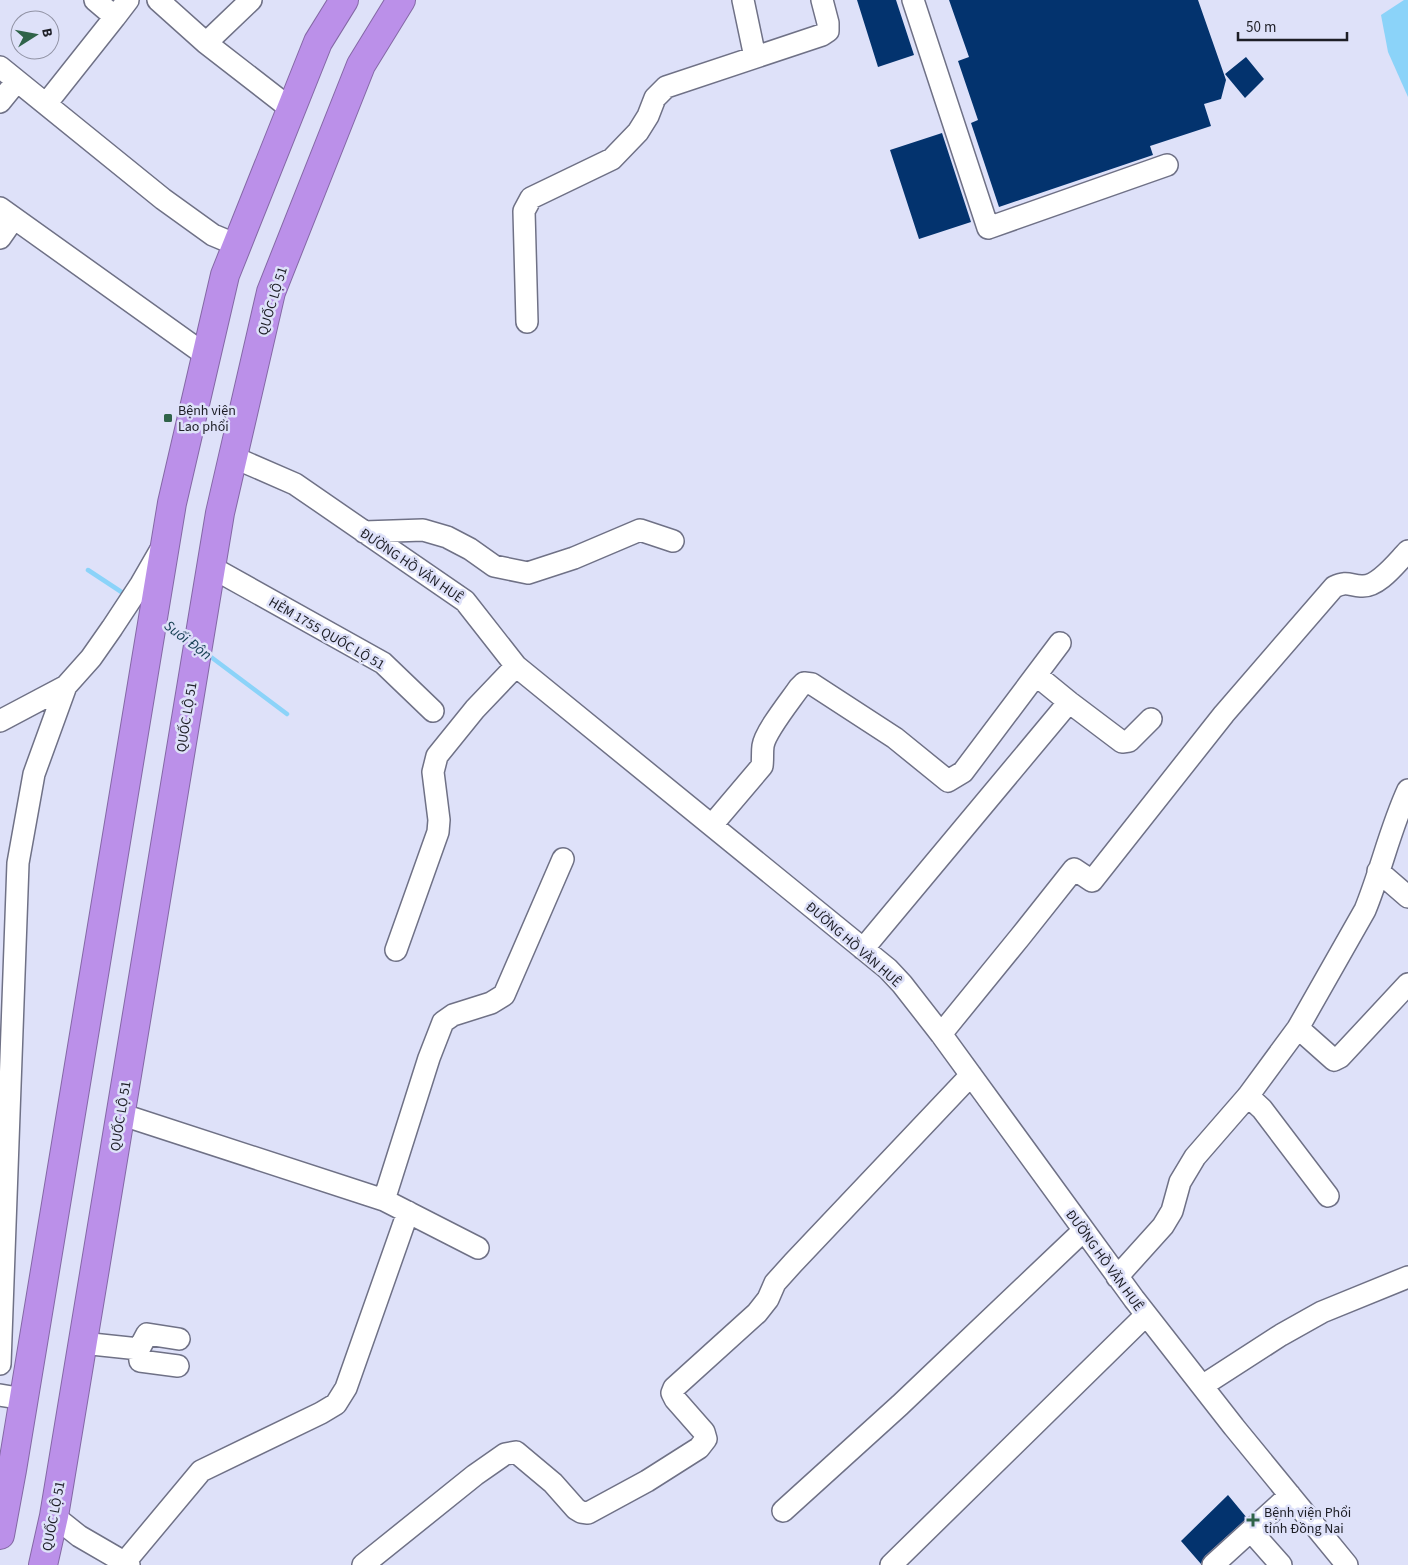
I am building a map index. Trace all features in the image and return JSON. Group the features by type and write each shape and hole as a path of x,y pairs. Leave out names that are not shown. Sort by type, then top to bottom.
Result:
{"highway":[{"path":"0,1535 12,1397 148,650 148,595 166,540 172,503 226,275 318,42 344,0"},
{"name":"QUỐC LỘ 51","path":"43,1565 54,1516 220,513 271,292 361,65 401,0"}],"street":[{"path":"46,104 122,8 95,0"},
{"path":"158,0 206,43 291,109"},
{"path":"206,43 251,0"},
{"path":"381,33 410,0"},
{"path":"742,0 755,57"},
{"path":"527,322 524,212 531,198 612,159 638,132 648,116 655,98 666,87 828,31 828,23 822,0"},
{"path":"913,0 988,228 1167,165"},
{"path":"0,66 163,199 213,235 237,245"},
{"path":"0,102 17,81"},
{"path":"0,238 7,213 207,356"},
{"name":"ĐƯỜNG HỒ VĂN HUÊ","path":"233,457 295,484 466,601 516,666 888,970 902,984 942,1034 1083,1231 1146,1315 1348,1565"},
{"path":"364,532 423,530 447,537 470,549 494,566 528,573 574,558 640,530 673,541"},
{"path":"942,1034 1074,869 1092,881 1224,714 1334,587 1343,582 1362,587 1372,584 1382,578 1408,551"},
{"name":"HẺM 1755 QUỐC LỘ 51","path":"211,567 383,663 433,711"},
{"path":"0,721 66,686 91,658 127,607 148,595"},
{"path":"712,825 762,766 764,756 762,747 766,737 804,683 812,684 895,738 948,781 963,772 1060,643"},
{"path":"396,950 438,832 440,820 433,772 437,756 475,709 516,666"},
{"path":"1036,675 1124,742 1129,741 1152,719"},
{"path":"0,1364 18,863 34,774 66,686"},
{"path":"863,949 1069,702"},
{"path":"1117,1277 1163,1226 1172,1210 1180,1182 1195,1157 1248,1096 1298,1028 1365,910 1408,792"},
{"path":"384,1200 429,1058 443,1022 453,1015 491,1003 504,995 563,858"},
{"path":"1378,871 1408,897"},
{"path":"1298,1028 1334,1060 1340,1057 1408,984"},
{"path":"362,1565 475,1474 505,1454 516,1452 553,1483 576,1509 588,1513 646,1482 699,1448 706,1439 704,1432 676,1399 672,1393 674,1388 757,1313 768,1299 775,1283 970,1075"},
{"path":"1248,1096 1262,1109 1328,1196"},
{"path":"120,1114 384,1200 478,1248"},
{"path":"54,1516 79,1536 127,1564 200,1471 336,1404 346,1388 408,1212"},
{"path":"783,1511 900,1405 1083,1231"},
{"path":"1202,1386 1281,1335 1322,1312 1408,1277"},
{"path":"891,1565 1146,1315"},
{"path":"178,1339 147,1334 139,1349 140,1361 178,1366"},
{"path":"82,1343 139,1349"},
{"path":"1213,1565 1290,1495"},
{"path":"1251,1531 1281,1565"}],"water":[{"path":"1404,0 1408,0 1408,97 1388,52 1381,15"}],"building":[{"path":"857,0 896,0 914,55 878,67"},
{"path":"949,0 1198,0 1226,80 1221,99 1204,104 1211,126 1150,146 1153,155 999,207 971,123 978,120 958,61 969,57"},
{"path":"1246,57 1264,79 1245,98 1225,74"},
{"path":"942,133 971,222 919,239 890,150"},
{"path":"1228,1495 1247,1518 1205,1556 1201,1564 1181,1541"}],"waterway":[{"name":"Suối Độn","path":"88,570 126,595"},
{"name":"Suối Độn","path":"163,621 189,641"},
{"name":"Suối Độn","path":"207,654 287,714"}],"place":[{"name":"Bệnh viện Lao phổi","path":"168,418"},
{"name":"Bệnh viện Phổi tỉnh Đồng Nai","path":"1253,1520"}]}
